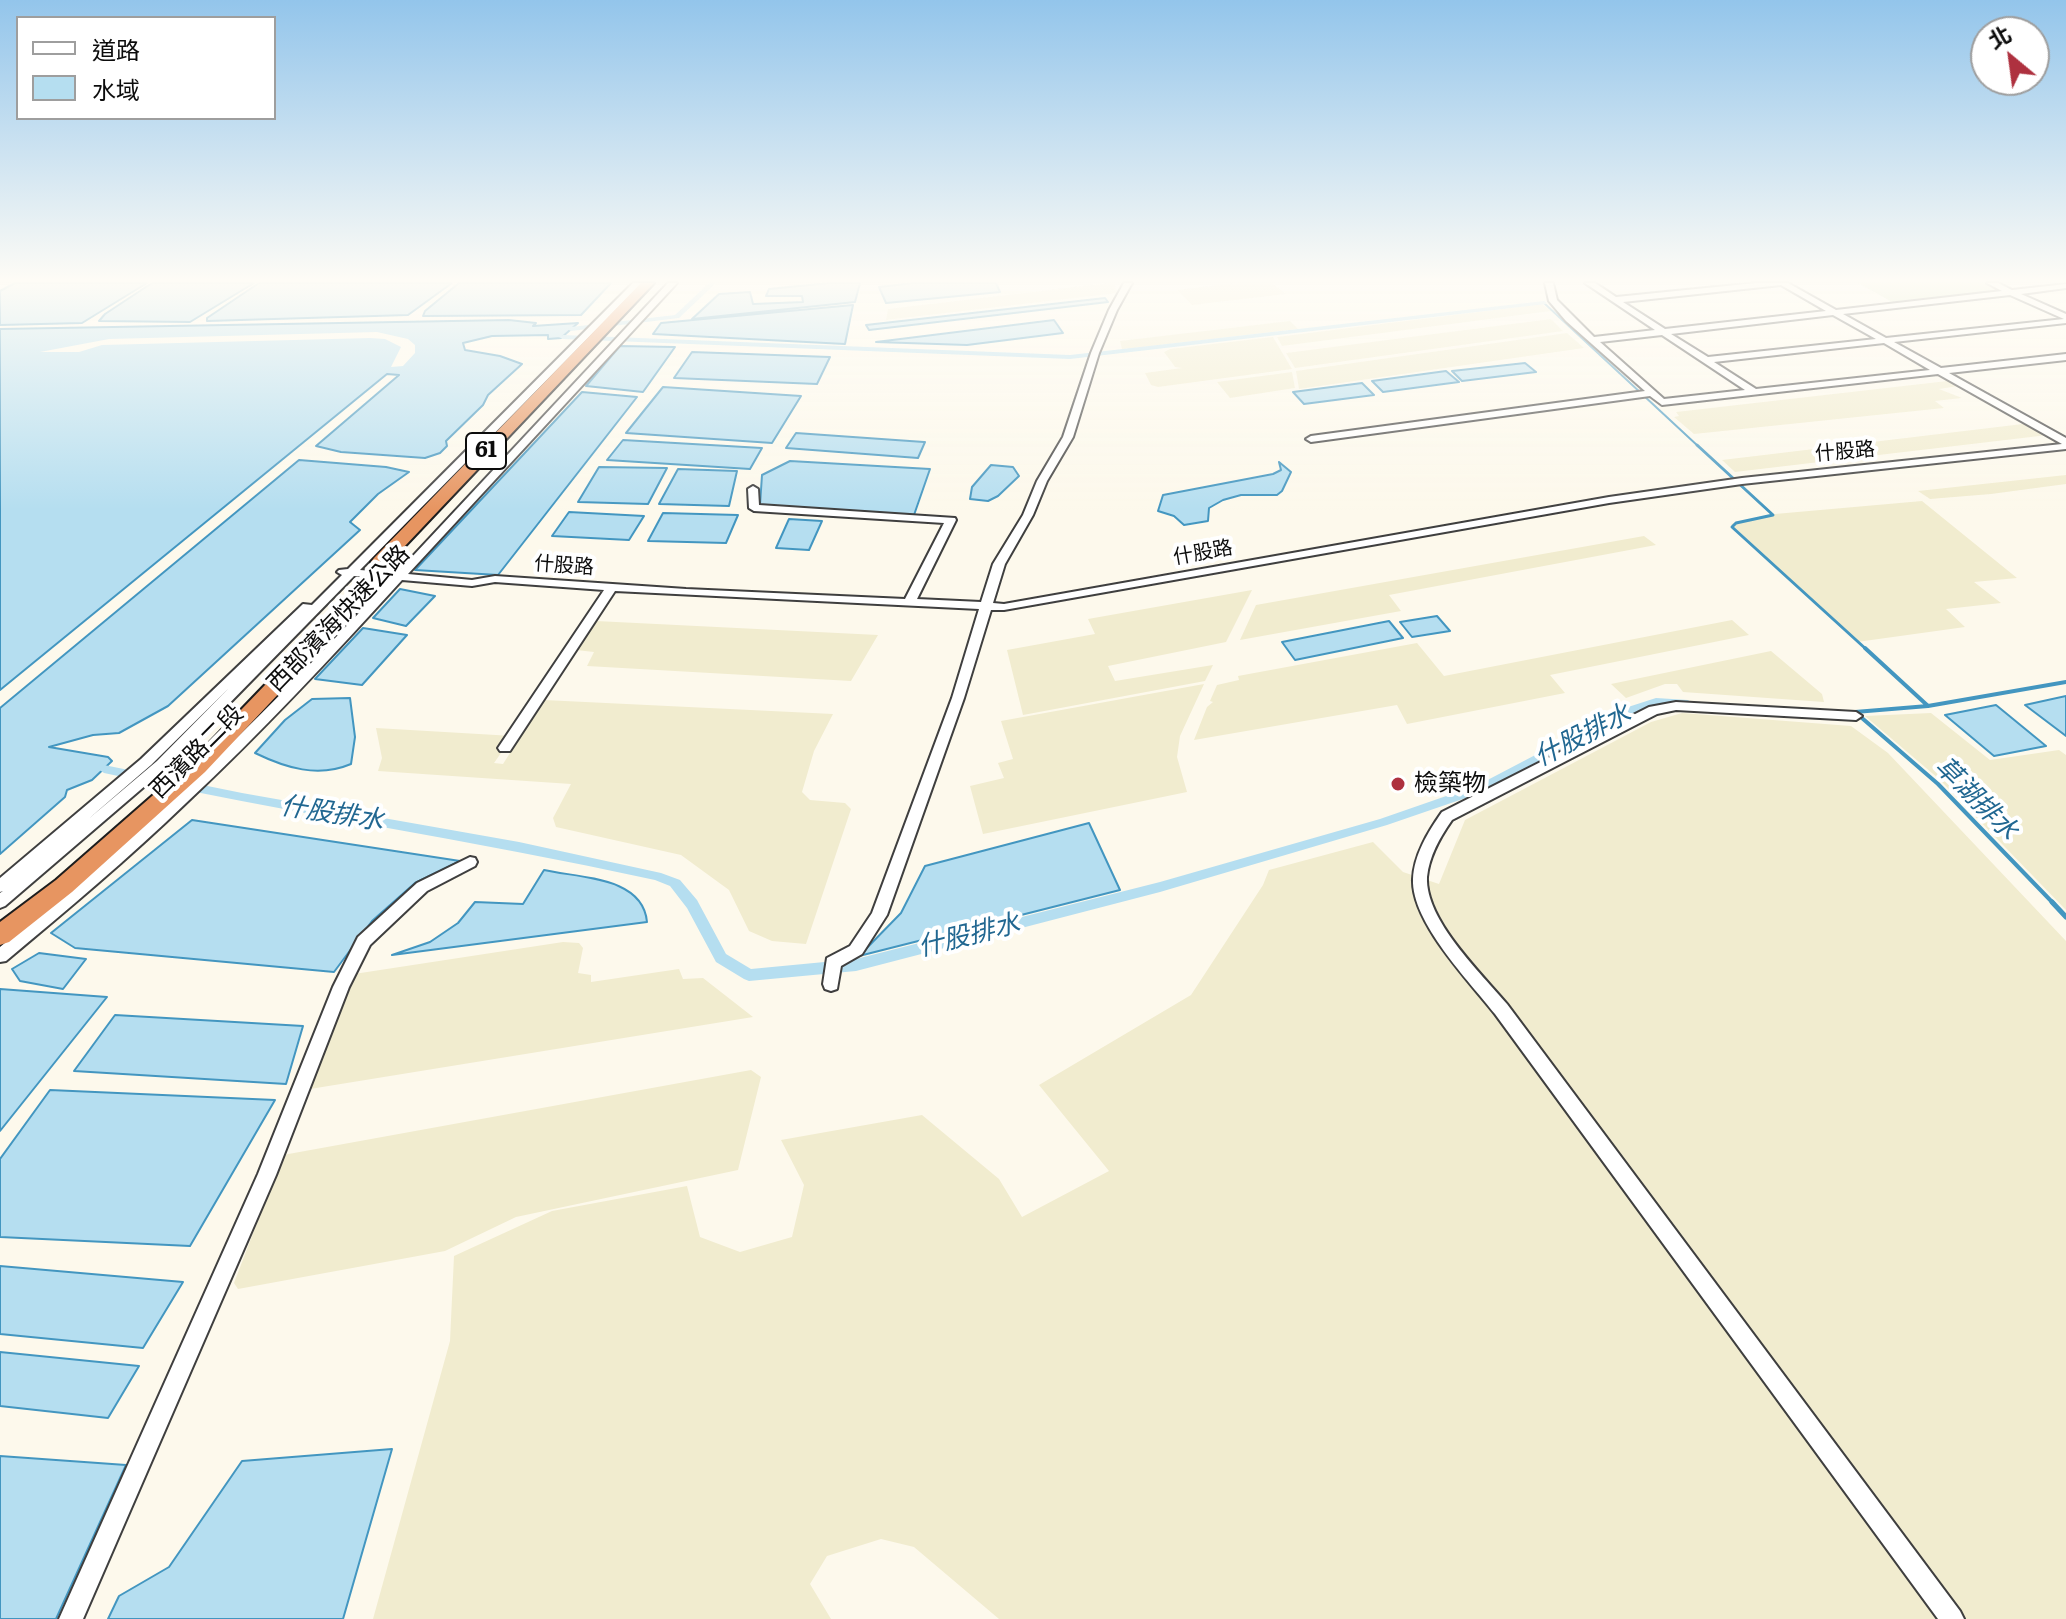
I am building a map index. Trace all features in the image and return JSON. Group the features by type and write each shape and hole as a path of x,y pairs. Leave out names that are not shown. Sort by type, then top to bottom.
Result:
{"highway":[{"name":"西部濱海快速公路","path":"0,935 64,886 189,766 356,578 391,566 578,359"},
{"name":"西部濱海快速公路","path":"0,918 152,800"}],"street":[{"name":"西濱路二段","path":"189,766 356,578 576,359"},
{"path":"831,984 833,963 856,950 879,915 913,828 988,605 989,589 999,564 1068,437 1093,359"},
{"path":"1613,359 1662,402 2051,359"},
{"path":"1706,360 1719,359"},
{"path":"1921,359 2066,444"},
{"path":"1706,360 1753,391"},
{"path":"1311,439 1651,393"},
{"name":"什股路","path":"391,566 472,583 495,579 1004,607 1609,500 1742,481 2066,444"},
{"path":"753,489 754,508 951,520 909,603"},
{"name":"西濱路二段","path":"0,902 152,800 391,566"},
{"path":"0,886 109,795 356,578"},
{"path":"505,748 612,587"},
{"path":"1856,716 1676,706 1654,710 1447,816 1433,835 1419,880 1422,899 1440,931 1511,1021 1952,1619"},
{"name":"西濱路二段","path":"0,956 82,891 152,800"},
{"path":"71,1619 261,1190 341,987 364,941 422,887 470,862"}],"shaded area":[{"path":"1169,359 1286,359 1292,369 1158,387 1151,385 1145,373 1182,368 1175,367"},
{"path":"1289,359 1363,359 1295,368"},
{"path":"1385,359 1511,359 1299,389 1296,371"},
{"path":"1292,372 1295,388 1230,398 1217,382"},
{"path":"1956,380 1965,385 1939,389 1962,398 1935,401 1944,408 1694,434 1674,417 1679,416 1676,412"},
{"path":"2031,423 2048,435 1735,472 1722,460"},
{"path":"2066,475 2066,484 1991,494 1930,499 1918,491"},
{"path":"1922,501 2017,578 1974,582 2001,603 1946,609 1965,627 1857,642 1731,524 1775,514"},
{"path":"1644,536 1656,545 1389,595 1401,611 1240,640 1256,605"},
{"path":"1252,590 1226,642 1108,666 1115,681 1213,665 1205,681 1023,715 1007,650 1095,634 1088,619"},
{"path":"1732,620 1749,635 1550,675 1565,693 1407,724 1397,705 1194,740 1207,707 1213,702 1210,701 1217,685 1239,680 1238,676 1417,643 1444,676"},
{"path":"596,621 878,635 851,681 587,666 594,652 576,650"},
{"path":"1771,651 1822,694 1824,702 1683,692 1677,684 1665,684 1626,698 1611,684"},
{"path":"1204,684 1180,736 1177,757 1187,792 983,834 970,786 1004,778 998,763 1013,759 1001,721"},
{"path":"544,700 833,714 814,751 802,792 810,800 845,803 851,809 806,944 772,941 749,931 729,890 681,855 556,827 553,818 571,784 378,771 382,758 376,728 513,736 494,763 503,764"},
{"path":"1682,713 1851,726 1888,753 2066,941 2066,1619 999,1619 914,1547 881,1539 827,1556 810,1584 831,1619 373,1619 450,1341 454,1256 552,1211 687,1186 700,1237 740,1252 792,1237 804,1185 781,1140 922,1115 999,1179 1022,1217 1109,1171 1039,1085 1191,995 1263,885 1269,870 1373,842 1403,872 1439,884 1465,820 1651,722"},
{"path":"1931,713 1990,760 2059,750 2066,755 2066,910 1939,779 1865,716"},
{"path":"563,942 579,943 583,948 578,973 591,975 591,982 679,969 683,979 703,978 753,1017 310,1089 354,974"},
{"path":"751,1070 761,1077 738,1170 516,1217 445,1251 238,1289 234,1283 283,1155"}],"water":[{"path":"0,359 507,359 522,364 488,395 483,405 446,441 447,446 440,453 425,458 341,452 316,446 399,375 387,374 0,690"},
{"path":"609,359 667,359 643,392 586,386"},
{"path":"687,359 829,359 817,384 674,378"},
{"path":"1525,363 1536,372 1462,381 1452,371"},
{"path":"1446,371 1459,382 1383,392 1372,381"},
{"path":"1362,383 1374,395 1304,404 1293,392"},
{"path":"663,387 801,396 772,443 626,433"},
{"path":"582,392 637,397 498,575 415,570"},
{"path":"796,433 925,442 918,458 786,448"},
{"path":"623,440 762,448 750,469 607,460"},
{"path":"299,460 386,467 409,472 378,494 350,522 360,530 168,706 119,733 93,735 49,747 108,757 112,761 92,780 67,790 65,797 0,854 0,708"},
{"path":"790,461 930,469 914,515 760,505 762,475"},
{"path":"1279,462 1291,472 1277,495 1241,495 1223,500 1209,508 1208,521 1184,525 1174,516 1158,511 1163,495 1273,474 1281,470"},
{"path":"991,465 1013,467 1019,476 988,501 970,499 972,487"},
{"path":"599,467 667,468 648,504 578,502"},
{"path":"678,469 737,471 729,506 659,504"},
{"path":"569,512 644,516 629,540 552,536"},
{"path":"663,513 738,515 726,543 648,541"},
{"path":"789,519 822,521 809,550 776,548"},
{"path":"400,589 435,596 406,626 373,618"},
{"path":"1437,616 1450,631 1412,637 1400,622"},
{"path":"1389,621 1403,638 1295,660 1282,642"},
{"path":"363,628 407,635 362,685 315,679"},
{"path":"2066,696 2066,736 2025,705"},
{"path":"350,698 355,737 351,764 314,771 278,763 255,753 285,720 312,699"},
{"path":"1996,705 2046,746 1994,756 1945,715"},
{"path":"192,820 460,861 415,883 372,921 334,972 75,948 51,933"},
{"path":"1089,823 1120,890 859,956 901,913 925,866"},
{"path":"544,870 622,887 643,907 647,922 392,955 430,942 458,923 475,902 523,904"},
{"path":"39,953 86,959 63,989 20,981 12,969"},
{"path":"0,989 107,997 0,1131"},
{"path":"115,1015 303,1026 286,1084 74,1071"},
{"path":"50,1090 275,1100 190,1246 0,1237 0,1159"},
{"path":"0,1266 183,1282 143,1348 0,1334"},
{"path":"0,1352 139,1366 108,1418 0,1406"},
{"path":"392,1449 343,1619 108,1619 119,1596 169,1567 242,1461"},
{"path":"0,1456 126,1465 56,1619 0,1619"}],"pier":[{"path":"395,359 410,359 403,366 391,367"}],"waterway":[{"path":"1604,359 1699,447"},
{"path":"1697,445 1773,515 1736,523 1732,527 1867,650"},
{"path":"1865,648 1928,706"},
{"path":"1928,706 2066,682"},
{"name":"什股排水","path":"104,769 657,876 675,883 692,904 721,958 749,975 856,965 1160,887 1383,822 1482,788 1629,711 1656,702 1688,704"},
{"name":"草湖排水","path":"1928,706 1855,712 1938,784 2054,904"},
{"name":"草湖排水","path":"2052,902 2066,917"}],"place":[{"name":"檢築物","path":"1398,784"}]}
